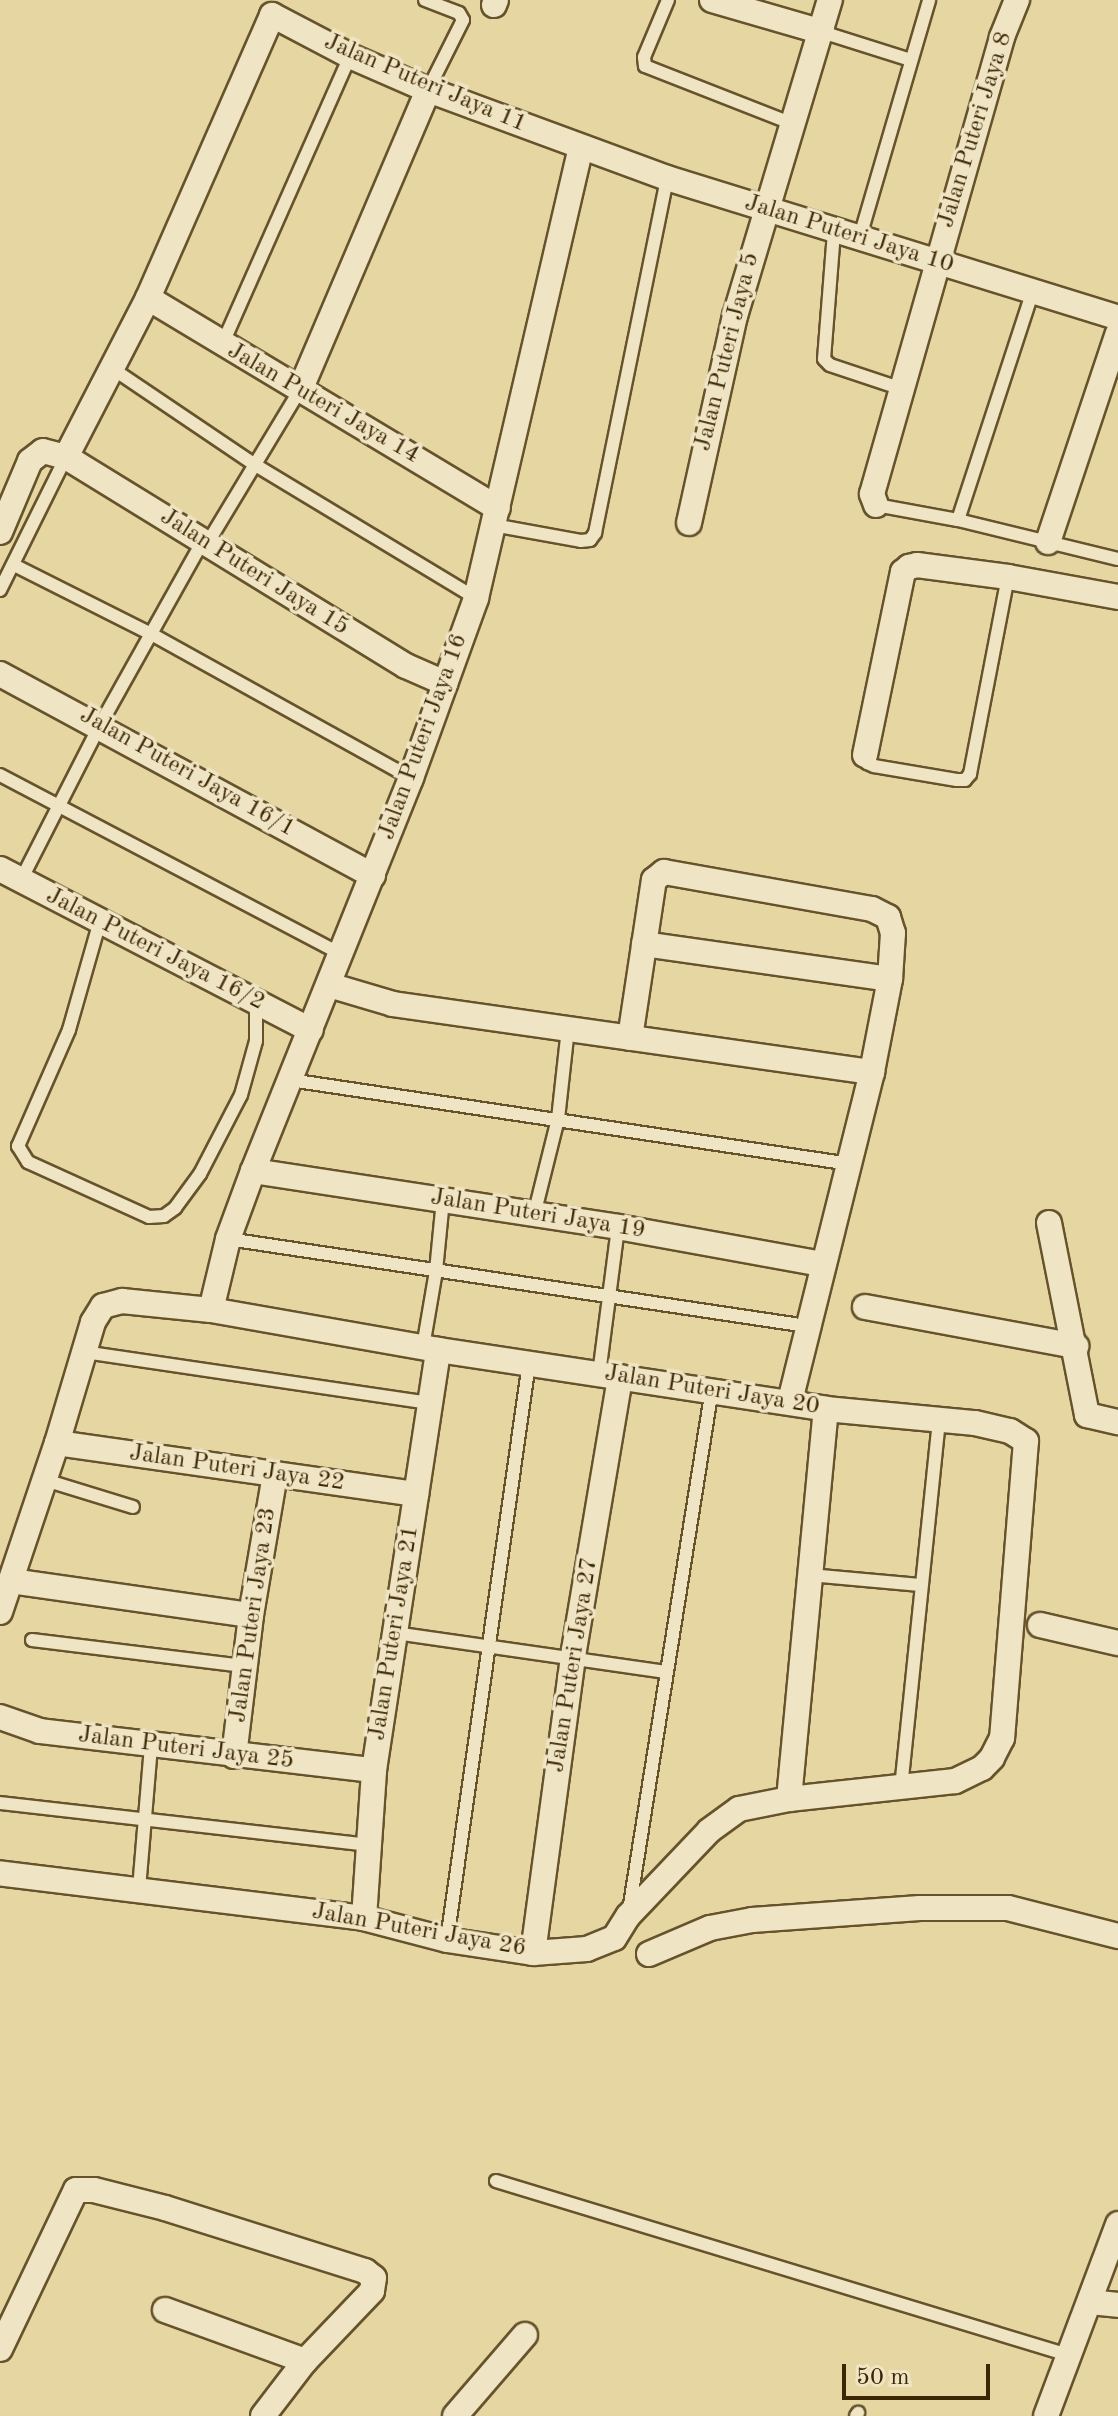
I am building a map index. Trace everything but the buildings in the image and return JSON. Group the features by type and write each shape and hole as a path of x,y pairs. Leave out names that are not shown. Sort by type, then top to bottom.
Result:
{"street":[{"path":"712,0 822,32"},
{"name":"Jalan Puteri Jaya 5","path":"689,523 731,331 830,0"},
{"name":"Jalan Puteri Jaya 8","path":"876,505 872,494 1002,37 1017,0"},
{"name":"Jalan Puteri Jaya 11","path":"275,8 350,56 428,90 581,147"},
{"path":"0,532 30,461 43,451 66,457 113,369 148,298 275,8"},
{"path":"301,388 428,90"},
{"name":"Jalan Puteri Jaya 10","path":"581,147 859,240 1118,318"},
{"name":"Jalan Puteri Jaya 16","path":"211,1310 228,1239 253,1171 373,876 476,598 581,147"},
{"name":"Jalan Puteri Jaya 14","path":"148,298 222,345 301,388 496,516"},
{"path":"1048,542 1118,333"},
{"name":"Jalan Puteri Jaya 15","path":"66,457 406,666 445,683"},
{"path":"865,755 903,572 917,565 1008,577 1118,597"},
{"name":"Jalan Puteri Jaya 16/1","path":"0,674 100,725 373,876"},
{"path":"630,1038 654,880 664,872 872,909 888,917 893,933 890,979 872,1072 790,1401"},
{"name":"Jalan Puteri Jaya 16/2","path":"11,875 311,1030"},
{"path":"644,944 890,979"},
{"path":"329,985 393,1004 872,1072"},
{"name":"Jalan Puteri Jaya 19","path":"253,1171 618,1227 822,1264"},
{"path":"1049,1223 1076,1346 1087,1415 1118,1422"},
{"name":"Jalan Puteri Jaya 20","path":"84,1352 93,1322 103,1306 122,1301 211,1310 430,1348 790,1401 826,1409 939,1420 1010,1431 1026,1441 1002,1738"},
{"path":"865,1307 1076,1346"},
{"name":"Jalan Puteri Jaya 21","path":"364,1918 374,1770 430,1403 430,1348"},
{"path":"0,1612 84,1352"},
{"name":"Jalan Puteri Jaya 27","path":"533,1953 610,1375"},
{"path":"789,1799 826,1409"},
{"name":"Jalan Puteri Jaya 22","path":"57,1443 416,1494"},
{"name":"Jalan Puteri Jaya 23","path":"234,1756 251,1615 275,1474"},
{"path":"11,1581 251,1615"},
{"path":"1040,1625 1118,1643"},
{"name":"Jalan Puteri Jaya 25","path":"0,1717 40,1731 374,1770"},
{"name":"Jalan Puteri Jaya 26","path":"0,1873 364,1918 447,1940 533,1953 587,1949 614,1938 628,1916 709,1831 739,1809 789,1799 955,1781 982,1768 1002,1738"},
{"path":"649,1954 710,1928 752,1920 920,1908 1008,1908 1118,1936"},
{"path":"0,2349 76,2190 94,2190 165,2208 365,2271 374,2278 372,2291 305,2361 263,2416"},
{"path":"1046,2416 1061,2352 1090,2302 1118,2224"},
{"path":"1090,2302 1118,2305"},
{"path":"165,2310 305,2361"},
{"path":"455,2416 525,2335"}],"lane":[{"path":"425,0 459,13 463,20 428,90"},
{"path":"668,0 644,57 645,66 793,124"},
{"path":"859,240 929,0"},
{"path":"822,32 911,60"},
{"path":"222,345 350,56"},
{"path":"496,516 581,541 590,540 595,533 667,178"},
{"path":"834,232 824,359 830,365 902,389"},
{"path":"958,520 1032,293"},
{"path":"113,369 257,466 476,598"},
{"path":"11,875 58,808 100,725 205,543 257,466 301,388"},
{"path":"0,590 66,457"},
{"path":"876,505 958,520 1118,559"},
{"path":"14,565 153,635 411,778"},
{"path":"865,755 867,763 874,766 957,780 965,780 970,774 1008,577"},
{"path":"0,775 341,954"},
{"path":"100,921 69,1030 18,1146 28,1162 149,1217 164,1216 175,1208 200,1174 241,1095 256,1041 256,1003"},
{"path":"534,1215 558,1119 568,1028"},
{"path":"290,1080 850,1164"},
{"path":"430,1348 443,1200"},
{"path":"610,1375 611,1297 618,1227"},
{"path":"228,1239 807,1326"},
{"path":"84,1352 430,1403"},
{"path":"447,1940 529,1363"},
{"path":"628,1916 712,1389"},
{"path":"901,1788 939,1420"},
{"path":"45,1480 133,1507"},
{"path":"810,1575 920,1585"},
{"path":"395,1633 573,1656 665,1672"},
{"path":"32,1640 245,1666"},
{"path":"139,1889 151,1746"},
{"path":"0,1803 368,1845"},
{"path":"496,2181 1061,2352"}]}
